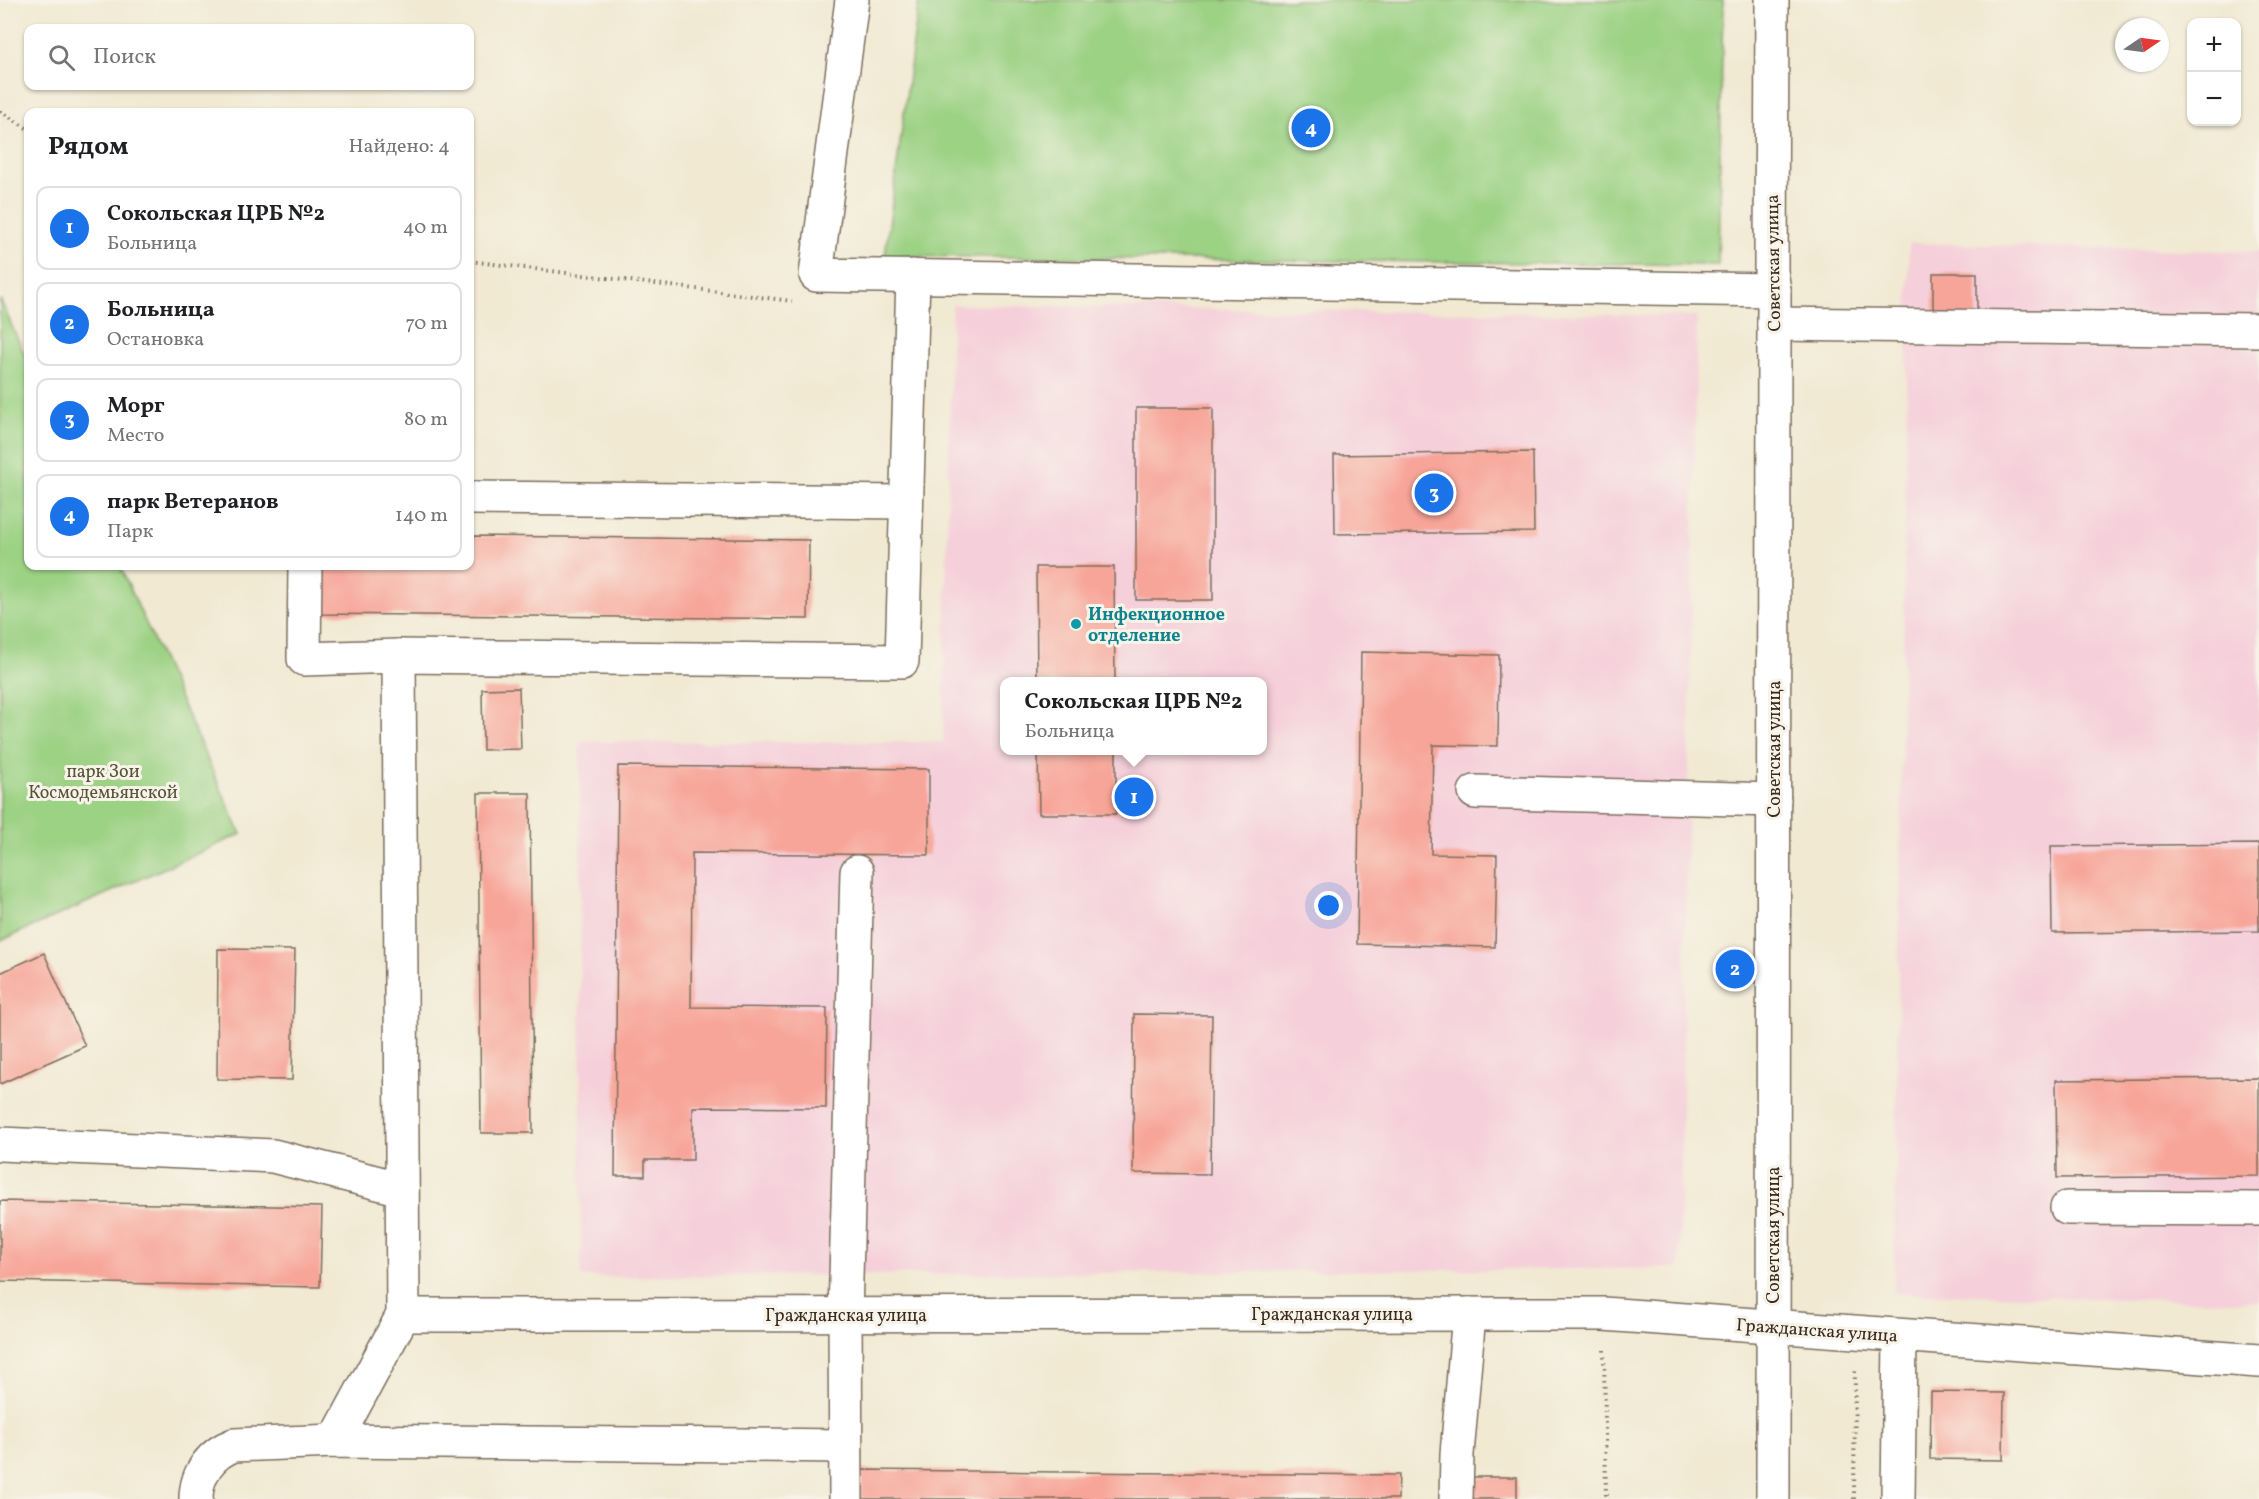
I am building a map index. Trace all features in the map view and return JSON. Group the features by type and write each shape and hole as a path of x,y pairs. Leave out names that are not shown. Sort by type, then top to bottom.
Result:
{"street":[{"path":"852,0 816,275 1774,290"},
{"name":"Советская улица","path":"1772,0 1771,271 1774,290 1773,1499"},
{"path":"305,570 304,659 399,656 902,661 913,276"},
{"path":"1774,324 2259,330"},
{"path":"474,498 906,502"},
{"path":"334,1441 403,1315 399,656"},
{"path":"1475,792 1774,800"},
{"path":"846,1499 845,1315 857,872"},
{"path":"0,1144 273,1156 402,1189"},
{"path":"2067,1208 2259,1209"},
{"path":"1456,1499 1457,1454 1469,1314"},
{"name":"Гражданская улица","path":"403,1315 1603,1314 2259,1361"},
{"path":"1898,1499 1900,1336"},
{"path":"196,1499 200,1476 208,1462 221,1450 234,1445 334,1441 845,1446"}],"path":[{"path":"0,111 24,126"},
{"path":"474,261 808,303 816,275"},
{"path":"1603,1314 1606,1499"},
{"path":"1854,1499 1855,1333"}],"shaded area":[{"path":"1909,243 2259,252 2259,1302 1894,1293"},
{"path":"952,305 1697,316 1679,1268 581,1277 580,742 943,742"}],"green space":[{"path":"919,0 1723,0 1718,265 885,256"},
{"name":"парк Зои Космодемьянской","path":"0,299 24,354 24,570 122,570 241,834 0,941"}],"building":[{"path":"1933,273 1977,273 1977,317 1933,317"},
{"path":"1136,408 1213,408 1213,600 1136,600"},
{"path":"1533,452 1534,532 1335,534 1334,455"},
{"path":"474,536 809,540 808,619 317,614 318,570 474,570"},
{"name":"Инфекционное отделение","path":"1036,567 1114,567 1115,677 1037,677"},
{"path":"1361,652 1499,655 1498,746 1433,745 1431,854 1497,855 1495,947 1357,944"},
{"path":"519,688 521,749 483,750 482,689"},
{"path":"1038,755 1116,755 1116,814 1039,814"},
{"path":"618,766 929,769 929,855 692,853 691,1007 827,1008 826,1108 693,1107 693,1160 645,1160 645,1176 615,1176"},
{"path":"478,793 530,793 533,1133 481,1133"},
{"path":"2259,844 2259,931 2052,933 2051,846"},
{"path":"218,949 295,950 292,1080 217,1079"},
{"path":"44,953 85,1046 0,1084 0,973"},
{"path":"1134,1014 1212,1015 1210,1174 1133,1173"},
{"path":"2259,1078 2259,1176 2057,1178 2056,1080"},
{"path":"0,1201 322,1207 320,1287 0,1281"},
{"path":"1931,1392 2004,1393 2003,1460 1930,1459"},
{"path":"861,1470 1399,1475 1398,1499 861,1499"},
{"path":"1463,1477 1517,1477 1517,1499 1463,1499"}],"place":[{"name":"парк Ветеранов","path":"1311,128"},
{"name":"Морг","path":"1434,493"},
{"name":"Инфекционное отделение","path":"1076,624"},
{"name":"Сокольская ЦРБ №2","path":"1134,797"},
{"name":"Больница","path":"1735,969"}]}
